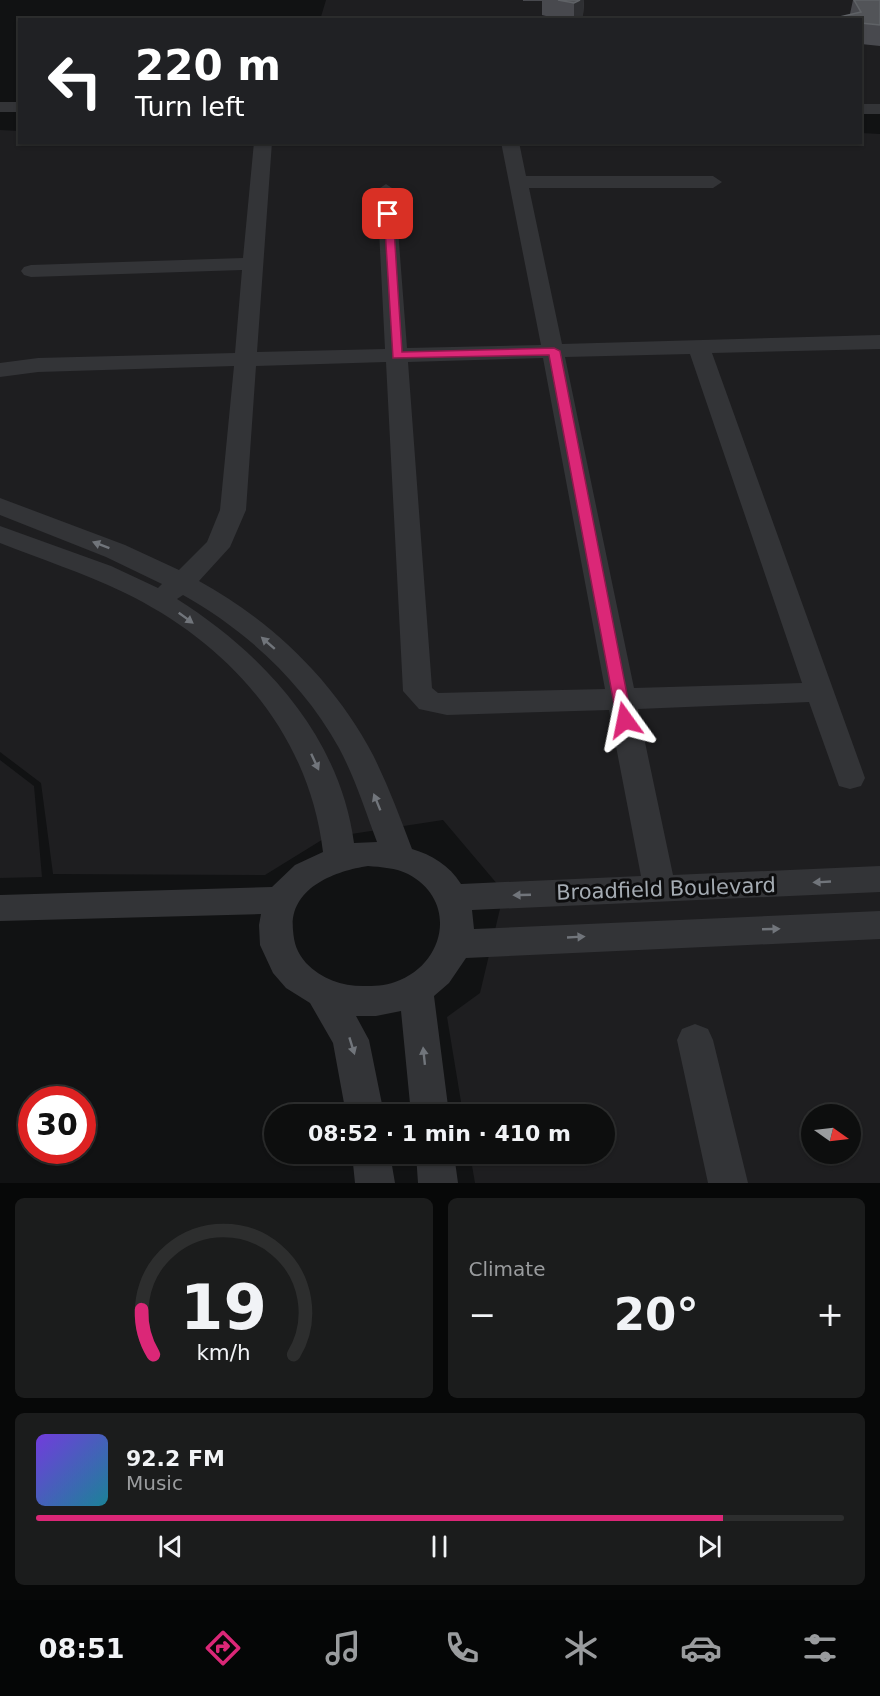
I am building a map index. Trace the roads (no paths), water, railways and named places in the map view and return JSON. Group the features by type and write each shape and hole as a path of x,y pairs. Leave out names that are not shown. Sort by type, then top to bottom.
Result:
{"street":[{"path":"0,107 18,107"},
{"path":"862,109 880,109"},
{"path":"159,600 205,563 220,545 230,527 262,144"},
{"path":"510,144 554,351 620,699 660,890"},
{"path":"518,182 713,182"},
{"path":"386,190 418,691 429,702 447,705 820,692"},
{"path":"30,271 253,264"},
{"path":"0,370 38,365 880,342"},
{"path":"699,347 850,778"},
{"path":"0,506 108,548 182,582 248,626 287,660 337,722 361,761 399,857"},
{"path":"0,534 111,576 159,600 222,645 274,698 290,720 319,772 334,816 339,857"},
{"path":"369,853 399,857 425,868 445,886 457,910 458,932 455,944 452,953 438,973 416,989 387,1000 355,1003 324,995 299,980 282,959 275,934 281,900 313,869 339,857 369,853"},
{"name":"Broadfield Boulevard","path":"451,898 880,879"},
{"path":"0,908 281,900"},
{"path":"455,944 880,925"},
{"path":"416,989 429,1104"},
{"path":"324,995 351,1040 363,1104"},
{"path":"695,1040 728,1183"},
{"path":"372,1164 375,1183"},
{"path":"436,1164 438,1183"}]}
